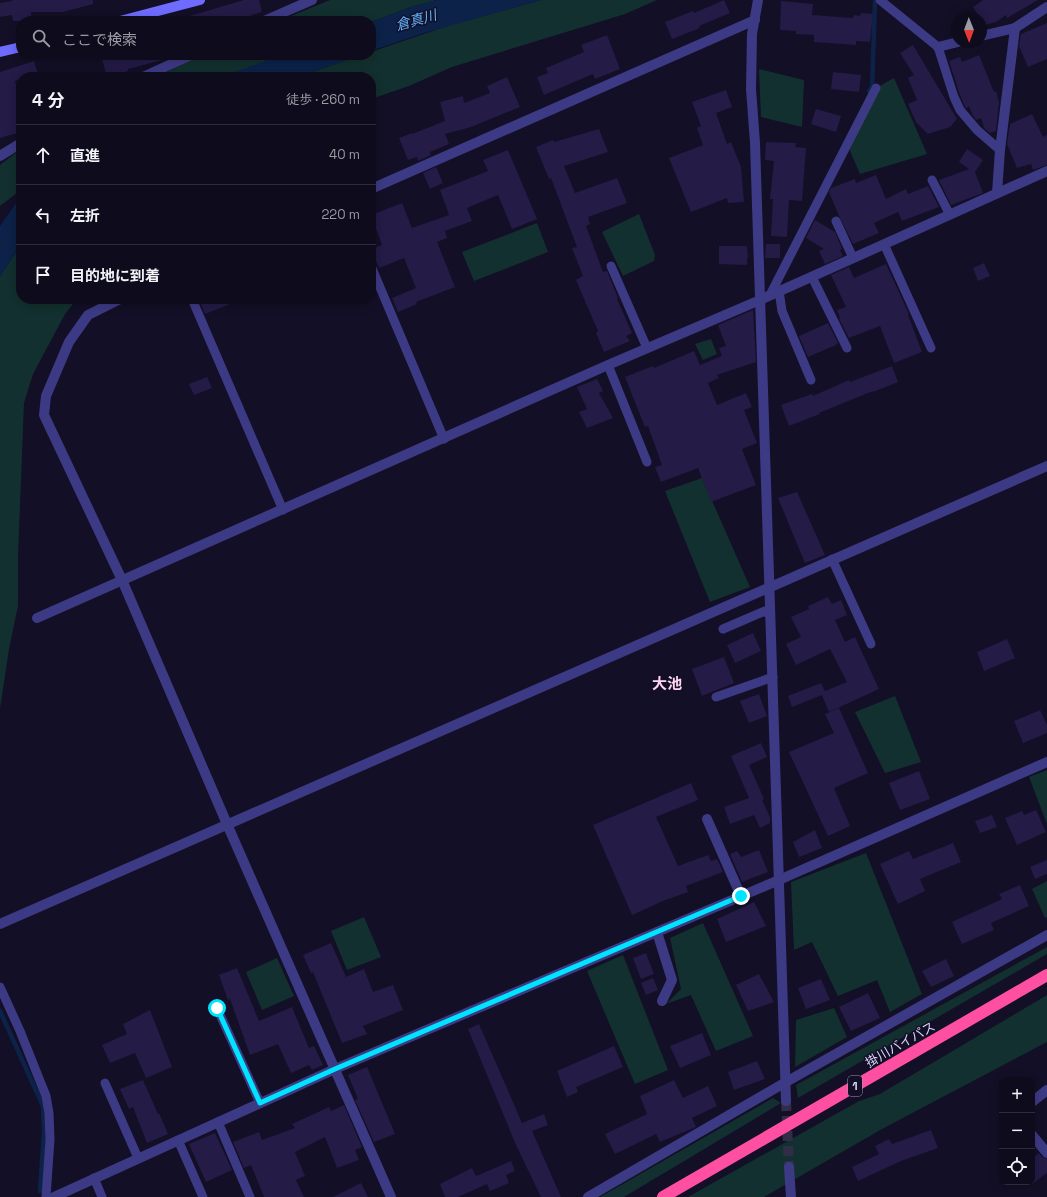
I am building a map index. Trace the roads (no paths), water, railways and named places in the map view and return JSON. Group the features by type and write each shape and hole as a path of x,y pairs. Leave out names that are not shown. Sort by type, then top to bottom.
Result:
{"highway":[{"name":"掛川バイパス","path":"664,1197 1047,975"}],"main road":[{"path":"139,16 200,0"},
{"path":"0,52 16,48"}],"street":[{"path":"275,16 312,0"},
{"path":"758,0 752,34 751,89 755,143 786,1101"},
{"path":"987,35 1015,28 1047,7"},
{"path":"376,187 754,20"},
{"path":"998,193 1000,150 1015,28"},
{"path":"938,47 951,44"},
{"path":"155,72 180,60"},
{"path":"0,156 16,146"},
{"path":"37,618 608,365 812,277 1047,171"},
{"path":"110,304 88,315 69,342 46,396 44,415 122,580 227,824 391,1197"},
{"path":"0,924 1047,466"},
{"path":"54,1197 335,1069 779,880 1047,762"},
{"path":"707,819 741,896"},
{"path":"657,932 672,980 662,1001"},
{"path":"588,1197 786,1082 1047,935"},
{"path":"1035,1100 1047,1090"},
{"path":"1035,1138 1047,1153"},
{"path":"789,1167 791,1197"}],"lane":[{"path":"880,0 938,47 954,97 960,110 977,130 1000,150"},
{"path":"810,380 775,293 876,88"},
{"path":"932,180 950,215"},
{"path":"836,221 853,258"},
{"path":"884,244 931,348"},
{"path":"611,266 647,348"},
{"path":"812,277 847,348"},
{"path":"376,278 444,438"},
{"path":"194,304 283,510"},
{"path":"608,365 647,462"},
{"path":"832,559 871,644"},
{"path":"723,629 765,611 770,615"},
{"path":"716,697 773,677"},
{"path":"0,987 20,1031 46,1096 49,1113 50,1139 46,1197"},
{"path":"217,1008 260,1103"},
{"path":"105,1083 138,1158"},
{"path":"218,1122 250,1197"},
{"path":"178,1140 203,1197"},
{"path":"94,1178 102,1197"}],"water":[{"name":"倉真川","path":"437,0 541,0 424,33 376,49 376,20 414,6"},
{"path":"267,60 347,60 312,72 235,72"},
{"path":"16,203 16,252 0,277 0,226"}],"waterway":[{"path":"869,91 872,87 875,2"},
{"path":"0,1011 43,1106 44,1132 40,1191"}],"tunnel":[{"path":"786,1101 789,1167"}],"district":[{"name":"大池","path":"667,684"}]}
